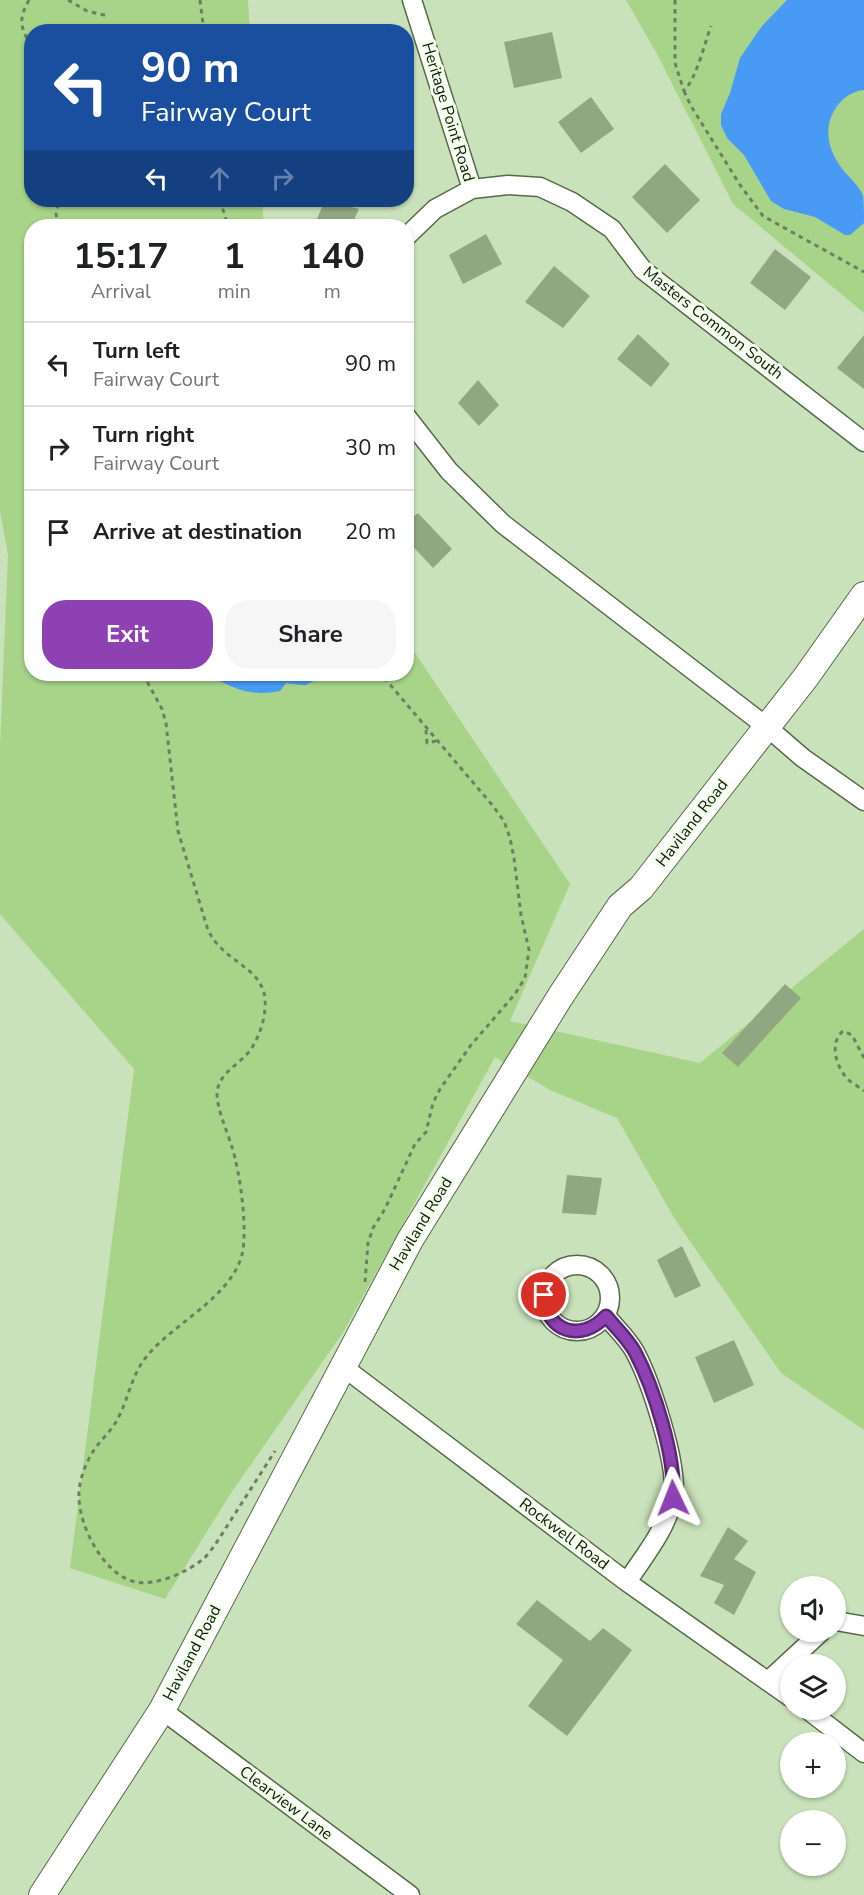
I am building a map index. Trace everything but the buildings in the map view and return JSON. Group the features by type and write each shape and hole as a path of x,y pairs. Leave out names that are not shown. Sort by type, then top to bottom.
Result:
{"street":[{"name":"Heritage Point Road","path":"412,0 472,189"},
{"name":"Masters Common South","path":"414,229 435,209 472,189 508,185 540,188 572,202 612,229 643,270 864,442"},
{"path":"414,426 449,471 503,524 803,758 864,801"},
{"name":"Haviland Road","path":"42,1895 162,1710 416,1230 560,997 620,906 641,888 806,677 864,595"},
{"path":"606,1316 634,1350 656,1401 674,1477 673,1498 661,1529 627,1582"},
{"name":"Rockwell Road","path":"342,1366 627,1582 780,1689"},
{"path":"846,1623 864,1626"},
{"path":"769,1680 810,1642"},
{"name":"Clearview Lane","path":"162,1710 410,1895"},
{"path":"820,1720 864,1753"}],"path":[{"path":"24,32 21,27 22,13 29,0"},
{"path":"68,0 87,11 108,16"},
{"path":"200,0 203,24"},
{"path":"675,0 675,63 684,91 740,184 763,216 864,272"},
{"path":"684,91 688,87 711,26"},
{"path":"147,681 162,709 166,723 178,831 207,927 220,948 257,977 262,987 265,1014 260,1033 250,1050 225,1074 218,1085 219,1107 233,1150 240,1187 244,1223 241,1256 225,1284 146,1356 114,1425 93,1451 84,1470 79,1497 91,1541 109,1565 134,1582 156,1581 189,1568 203,1559 215,1545 278,1447"},
{"path":"364,1285 373,1228 385,1209 415,1144 426,1132 440,1089 471,1045 515,994 525,978 529,950 521,915 514,858 504,821 494,806 387,681"},
{"path":"426,728 427,743 436,741"},
{"path":"864,1058 852,1035 843,1031 837,1037 834,1046 845,1076 864,1091"}],"green space":[{"path":"0,0 248,0 250,24 24,24 24,207 263,207 263,219 24,219 24,681 414,681 414,651 570,884 510,1021 700,1063 864,929 864,1430 781,1373 676,1221 617,1118 550,1090 495,1057 344,1331 231,1493 165,1599 70,1568 134,1069 0,914 0,746 8,555 0,511"},
{"path":"626,0 864,0 864,313 733,204 657,54"}],"water":[{"path":"787,0 864,0 864,90 852,93 837,106 832,114 828,130 831,147 838,163 863,195 864,223 850,235 845,235 815,217 784,209 771,201 744,155 727,138 721,125 721,114 740,58 762,26"},
{"path":"221,681 288,681 280,691 269,693 241,690"}],"waterway":[{"path":"288,681 305,683 309,681"}],"route":[{"path":"544,1295 549,1316 556,1324 566,1330 578,1332 589,1330 606,1316 634,1350 656,1401 674,1477 673,1498"}]}
